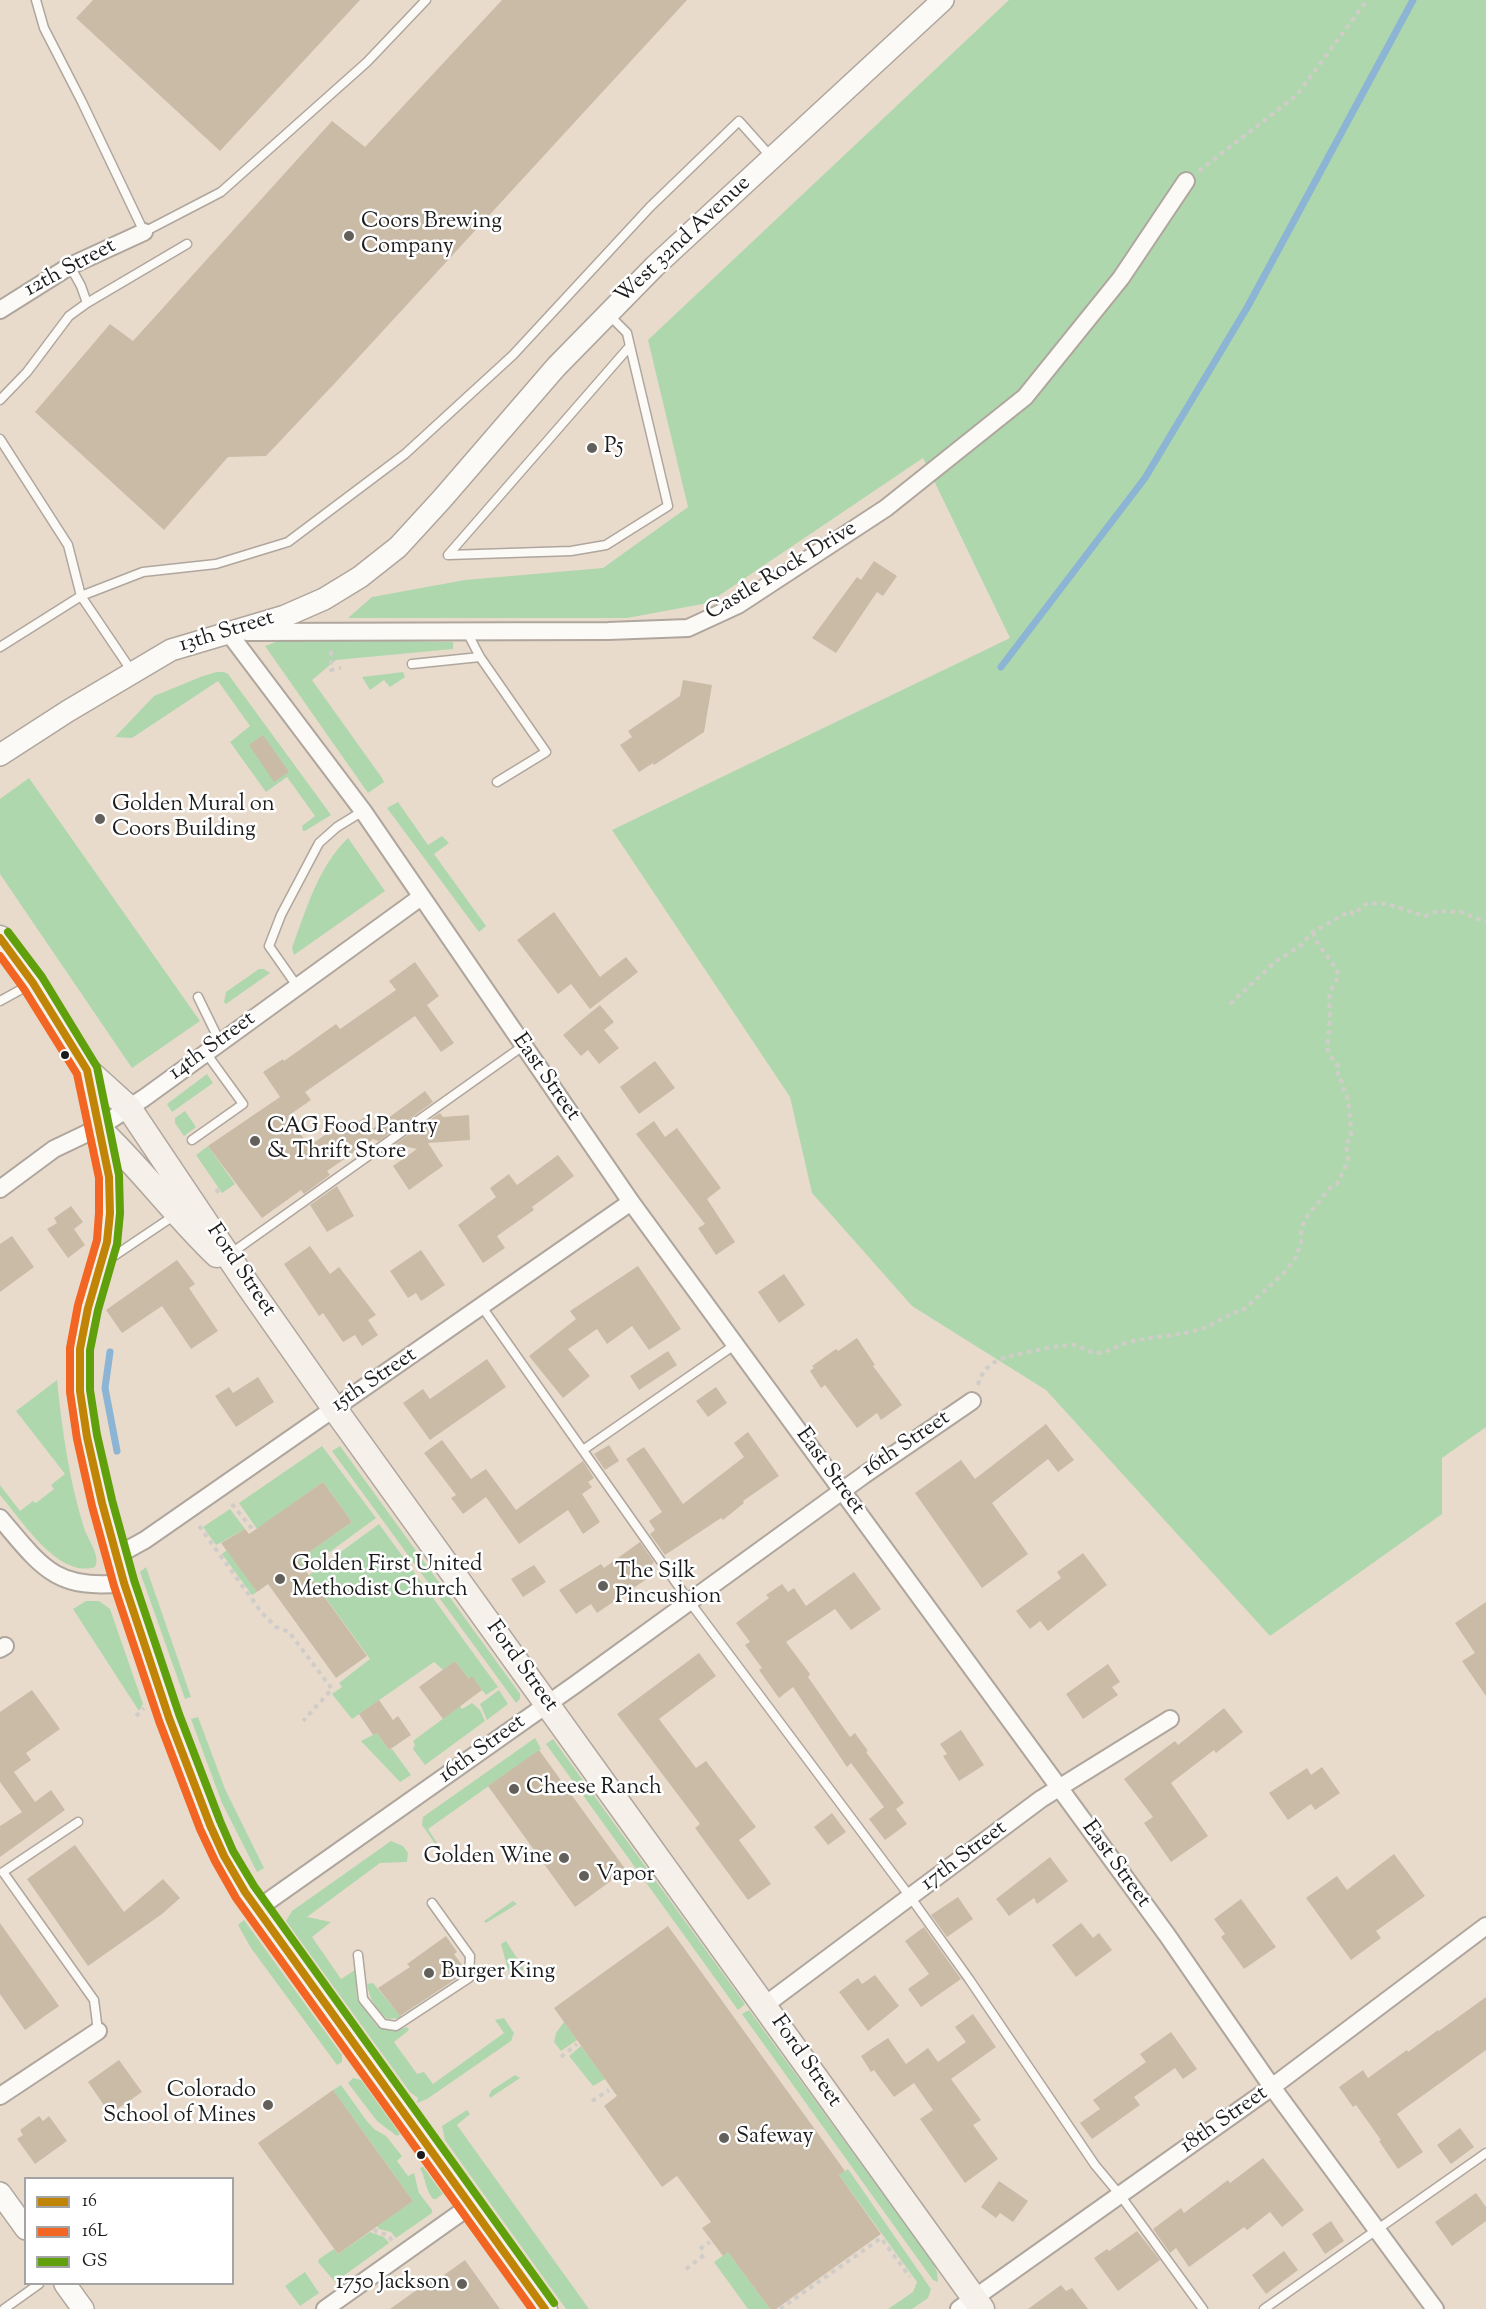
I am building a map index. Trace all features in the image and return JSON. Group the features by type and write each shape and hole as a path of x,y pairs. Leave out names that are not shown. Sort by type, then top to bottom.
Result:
{"main road":[{"name":"Ford Street","path":"0,938 33,983 87,1070 129,1108 247,1284 334,1408 765,2005 971,2305"},
{"path":"87,1070 109,1177 110,1213 102,1261 80,1349 80,1391 89,1448 116,1556 169,1718 210,1826 245,1892 545,2309"},
{"path":"98,1128 126,1154 177,1214 247,1284"}],"street":[{"name":"West 32nd Avenue","path":"442,499 556,367 655,266 943,0"},
{"name":"Castle Rock Drive","path":"228,632 688,628 738,605 886,508 1025,397 1121,278 1186,181"},
{"name":"12th Street","path":"0,310 70,266 144,231"},
{"name":"13th Street","path":"0,755 58,717 171,650 285,616 324,599 360,577 398,547 442,499"},
{"name":"East Street","path":"228,632 363,811 631,1202 965,1656 1167,1935 1272,2087 1435,2309"},
{"name":"14th Street","path":"0,1189 54,1149 98,1128 129,1108 421,897"},
{"name":"15th Street","path":"116,1556 145,1540 631,1202"},
{"name":"16th Street","path":"257,1909 379,1826 842,1491 972,1401"},
{"path":"0,1518 39,1563 61,1578 100,1586 124,1583"},
{"name":"17th Street","path":"765,2005 1059,1788 1170,1719"},
{"name":"18th Street","path":"971,2305 1272,2087 1486,1926"},
{"path":"0,2096 98,2031"},
{"path":"0,2193 24,2226"},
{"path":"325,2309 470,2206"},
{"path":"66,2285 83,2309"}],"lane":[{"path":"36,0 44,28 144,231 221,192 367,62 426,0"},
{"path":"0,647 81,596 143,572 216,564 288,542 405,454 513,355 650,207 739,121 772,158"},
{"path":"0,400 27,372 69,316 187,244"},
{"path":"70,266 87,303"},
{"path":"607,314 627,333 669,506 606,545 572,551 448,555 630,346"},
{"path":"0,439 68,545 81,596 133,673"},
{"path":"467,631 480,657 546,752 497,782"},
{"path":"412,664 480,657"},
{"path":"297,986 269,946 281,915 319,843 337,827 363,811"},
{"path":"0,1001 33,983"},
{"path":"198,998 220,1042"},
{"path":"229,1254 523,1046"},
{"path":"192,1140 243,1104 206,1053"},
{"path":"102,1261 114,1256 177,1214"},
{"path":"483,1307 689,1602 911,1898 1095,2165 1120,2195 1203,2309"},
{"path":"583,1450 736,1344"},
{"path":"78,1821 3,1872 94,2000 98,2031"},
{"path":"358,1955 363,1999 383,2024 396,2026 469,1978 471,1956 432,1903"},
{"path":"1264,2309 1486,2153"},
{"path":"4,2309 36,2285"}],"path":[{"path":"1186,181 1297,95 1367,0"},
{"path":"331,670 341,668"},
{"path":"1230,1004 1275,962 1300,946 1313,932 1350,911 1353,914 1368,903 1387,904 1425,916 1438,911 1461,912 1486,922"},
{"path":"972,1401 981,1375 992,1363 1002,1358 1062,1345 1074,1345 1092,1353 1103,1353 1134,1341 1193,1331 1222,1320 1233,1312 1242,1311 1283,1274 1295,1259 1302,1244 1301,1230 1305,1219 1329,1189 1337,1184 1348,1159 1346,1144 1351,1137 1347,1097 1342,1082 1337,1077 1339,1067 1327,1048 1330,992 1339,976 1328,956 1319,948 1313,932"},
{"path":"232,1504 254,1531"},
{"path":"200,1526 262,1613 276,1627 289,1632 332,1689 303,1721"},
{"path":"561,2057 577,2044"},
{"path":"592,2101 609,2090"},
{"path":"374,2229 376,2232 388,2235 394,2243"},
{"path":"780,2309 881,2238 910,2277"},
{"path":"700,2248 710,2242"},
{"path":"686,2269 704,2255"}],"green space":[{"path":"1009,0 1486,0 1486,1427 1442,1458 1442,1514 1270,1636 1046,1390 912,1306 812,1193 790,1097 612,830 1010,638 923,458 708,603 627,618 348,618 372,597 465,580 603,568 688,507 648,340"},
{"path":"284,639 453,642 453,649 336,660 312,680 384,782 368,793 265,646"},
{"path":"217,672 228,674 331,815 303,831 302,826 315,816 287,777 266,792 230,742 250,726 218,681 132,738 115,737 154,696"},
{"path":"403,672 405,677 390,687 384,680 370,690 362,677"},
{"path":"29,778 200,1021 132,1068 0,874 0,799"},
{"path":"398,802 428,845 442,836 449,843 434,854 486,926 479,932 387,808"},
{"path":"348,838 385,891 294,955 292,948 314,890 329,862"},
{"path":"259,969 270,973 226,1004 224,1002 226,992"},
{"path":"207,1074 213,1083 172,1112 167,1104"},
{"path":"185,1111 196,1127 184,1136 175,1123 175,1118"},
{"path":"208,1146 235,1184 222,1193 196,1155"},
{"path":"57,1380 70,1473 84,1528 95,1553 95,1567 81,1568 54,1556 0,1495 0,1485 20,1511 33,1501 36,1503 54,1489 51,1485 65,1474 16,1411"},
{"path":"322,1446 376,1518 305,1570 298,1560 352,1522 323,1482 257,1529 239,1503"},
{"path":"340,1446 520,1694 520,1699 516,1703 332,1451"},
{"path":"230,1509 245,1529 216,1545 203,1527"},
{"path":"379,1524 498,1687 486,1695 455,1661 443,1670 434,1662 352,1719 332,1694 342,1687 339,1683 370,1659 309,1575"},
{"path":"227,1550 257,1592 252,1595 222,1554"},
{"path":"146,1567 191,1697 185,1699 140,1572"},
{"path":"86,1601 99,1601 110,1609 143,1704 139,1711 73,1609"},
{"path":"499,1690 508,1704 487,1720 480,1704"},
{"path":"472,1703 480,1710 485,1721 425,1765 413,1749 415,1745 413,1741 460,1706 462,1709"},
{"path":"198,1717 225,1789 264,1868 257,1872 222,1803 191,1719"},
{"path":"377,1733 411,1775 400,1782 361,1741"},
{"path":"535,1738 541,1749 428,1829 436,1845 422,1825 423,1817"},
{"path":"553,1739 745,2004 738,2010 546,1744"},
{"path":"391,1841 403,1846 408,1853 407,1862 380,1863 307,1917 331,1922 312,1937 341,1979 355,1970 357,1999 377,2026 394,2031 407,2027 409,2030 394,2042 417,2074 424,2072 433,2084 504,2033 495,2020 504,2018 514,2033 511,2041 427,2099 417,2103 418,2098 410,2092 286,1921 292,1911"},
{"path":"513,1901 517,1904 486,1923 484,1921"},
{"path":"244,1920 342,2055 342,2062 337,2065 251,1948 238,1925"},
{"path":"506,1941 524,1969 510,1977 501,1944"},
{"path":"373,1983 402,2018 387,2019 380,2011 371,1999 368,1989 367,1984"},
{"path":"749,2010 934,2264 938,2282 933,2280 742,2014"},
{"path":"564,2022 577,2040 561,2051 554,2042 556,2033"},
{"path":"581,2046 605,2079 593,2086 569,2056"},
{"path":"515,2075 520,2078 490,2098 492,2090"},
{"path":"353,2078 361,2080 400,2134 397,2136 377,2121 348,2083"},
{"path":"341,2085 366,2120 374,2129 386,2136 402,2156 397,2161 408,2176 414,2173 419,2193 432,2210 432,2213 396,2238 391,2232 379,2229 377,2226 413,2201 333,2090"},
{"path":"467,2110 470,2114 457,2125 589,2309 566,2309 445,2140 442,2126"},
{"path":"423,2167 443,2194 436,2199 433,2199 428,2191 420,2168"},
{"path":"848,2169 931,2289 928,2298 912,2309 888,2309 913,2292 917,2282 839,2175"},
{"path":"370,2232 384,2237 389,2243 335,2282 318,2262 319,2259 334,2249 338,2254"},
{"path":"728,2252 770,2309 748,2309 714,2262"},
{"path":"305,2272 319,2293 300,2306 285,2286"}],"building":[{"path":"93,0 360,0 220,151 76,18"},
{"name":"Coors Brewing Company","path":"502,0 687,0 266,456 228,457 164,530 35,412 110,324 133,341 332,121 365,147"},
{"path":"874,561 897,576 883,596 877,592 836,653 812,638 857,577 861,580"},
{"path":"683,680 712,685 704,732 654,765 653,763 639,772 620,745 632,737 628,731 680,696"},
{"path":"263,735 289,772 274,782 249,745"},
{"path":"554,912 600,977 626,957 638,972 590,1009 571,984 558,994 517,940"},
{"path":"415,962 439,996 427,1005 454,1043 441,1052 415,1016 305,1092 311,1100 288,1116 309,1146 342,1123 346,1130 365,1117 373,1129 425,1091 433,1102 379,1141 373,1139 327,1171 330,1175 304,1194 301,1190 262,1218 208,1146 280,1097 263,1072 283,1059 284,1061 336,1024 340,1029 396,990 389,981"},
{"path":"600,1005 614,1022 604,1030 619,1048 599,1064 588,1050 581,1056 563,1035"},
{"path":"655,1061 675,1088 639,1114 620,1087"},
{"path":"440,1113 443,1117 469,1115 470,1140 428,1143 443,1166 409,1190 393,1166 417,1149 395,1144"},
{"path":"654,1121 665,1137 677,1128 721,1188 707,1199 735,1242 716,1255 698,1228 705,1224 636,1134"},
{"path":"558,1155 574,1176 532,1207 534,1210 497,1236 505,1248 483,1263 458,1225 496,1197 490,1188 509,1174 517,1185"},
{"path":"337,1186 354,1216 327,1232 310,1205"},
{"path":"71,1206 83,1222 74,1229 85,1245 68,1258 47,1229 57,1223 54,1218"},
{"path":"12,1236 34,1267 0,1292 0,1244"},
{"path":"310,1246 330,1274 339,1267 376,1315 368,1320 378,1335 362,1346 355,1335 343,1342 323,1313 319,1316 284,1264"},
{"path":"421,1250 445,1285 421,1301 416,1293 408,1298 390,1271"},
{"path":"177,1260 195,1284 189,1288 218,1331 191,1349 162,1306 122,1333 106,1310"},
{"path":"638,1266 681,1329 649,1350 632,1326 607,1344 597,1329 568,1349 590,1376 563,1398 529,1356 576,1319 570,1311"},
{"path":"784,1274 805,1305 779,1323 758,1292"},
{"path":"857,1338 875,1365 873,1366 902,1405 881,1420 877,1413 857,1428 825,1385 821,1388 810,1371 814,1368 812,1366 836,1349 838,1351"},
{"path":"668,1351 677,1365 639,1390 630,1376"},
{"path":"487,1359 506,1387 430,1440 403,1403 423,1389 430,1399"},
{"path":"258,1377 274,1402 236,1427 215,1396 229,1387 233,1393"},
{"path":"716,1387 727,1403 708,1417 696,1401"},
{"path":"1046,1424 1074,1460 1058,1472 1048,1459 992,1503 1028,1554 982,1588 915,1493 961,1460 975,1479"},
{"path":"748,1432 779,1476 743,1501 744,1503 723,1520 721,1518 665,1555 650,1534 655,1530 649,1521 662,1512 626,1459 644,1447 683,1504 744,1457 734,1443"},
{"path":"442,1440 471,1479 486,1469 516,1510 583,1461 594,1478 588,1482 592,1487 582,1494 600,1522 583,1534 568,1510 519,1544 486,1497 463,1514 451,1498 456,1495 424,1453"},
{"path":"609,1445 619,1461 605,1470 594,1454"},
{"name":"Golden First United Methodist Church","path":"323,1482 352,1522 298,1560 367,1656 336,1678 268,1584 257,1592 221,1543 245,1529 249,1534"},
{"path":"640,1542 654,1562 650,1567 654,1574 597,1613 591,1604 576,1614 559,1590 601,1564 604,1568"},
{"path":"1083,1553 1107,1585 1048,1631 1040,1621 1030,1629 1016,1611 1061,1578 1057,1572"},
{"path":"534,1565 546,1582 523,1597 511,1579"},
{"path":"854,1572 881,1609 851,1630 835,1609 786,1642 810,1674 808,1677 850,1737 855,1733 868,1751 866,1752 904,1803 896,1809 907,1824 885,1840 869,1819 884,1807 851,1763 847,1767 793,1687 779,1698 759,1670 762,1668 745,1645 750,1642 736,1623 769,1598 766,1595 782,1584 788,1592 794,1588 806,1606"},
{"path":"1486,1602 1486,1696 1462,1661 1475,1653 1455,1623"},
{"path":"699,1653 716,1676 659,1719 696,1768 706,1761 756,1827 739,1840 771,1884 748,1900 695,1828 700,1824 617,1714"},
{"path":"455,1661 469,1679 472,1676 482,1690 443,1719 419,1687"},
{"path":"1108,1664 1120,1682 1112,1687 1118,1695 1083,1719 1066,1694"},
{"path":"32,1690 60,1729 26,1753 31,1760 14,1772 35,1802 51,1790 65,1810 0,1857 0,1826 22,1812 0,1782 0,1712"},
{"path":"379,1700 393,1720 398,1716 411,1735 389,1750 377,1733 373,1735 359,1714"},
{"path":"1224,1708 1243,1732 1216,1753 1214,1750 1171,1783 1208,1836 1171,1862 1144,1823 1153,1817 1124,1779 1175,1741 1178,1745"},
{"path":"961,1730 984,1765 959,1781 943,1756 947,1754 940,1744"},
{"path":"539,1750 626,1870 575,1907 488,1786"},
{"path":"1322,1767 1340,1793 1315,1810 1311,1804 1288,1820 1269,1793 1307,1768 1311,1775"},
{"path":"832,1813 846,1832 828,1845 814,1827"},
{"path":"75,1845 124,1912 163,1879 180,1898 162,1914 88,1966 27,1879"},
{"path":"1394,1854 1425,1896 1376,1931 1381,1938 1351,1960 1306,1898 1337,1876 1347,1890"},
{"path":"1050,1857 1068,1881 1037,1904 1034,1898 1009,1916 996,1899"},
{"path":"958,1897 973,1919 947,1937 931,1915"},
{"path":"1241,1899 1276,1947 1244,1969 1221,1937 1225,1934 1214,1919"},
{"path":"0,1923 59,2006 25,2030 0,1994"},
{"path":"1081,1923 1093,1938 1099,1933 1112,1950 1076,1977 1052,1945"},
{"name":"Safeway","path":"668,1926 845,2171 839,2175 881,2234 776,2309 770,2309 728,2252 723,2256 702,2228 711,2222 677,2176 662,2187 604,2106 617,2096 554,2008"},
{"path":"924,1927 961,1979 921,2007 908,1989 929,1974 905,1941"},
{"name":"Burger King","path":"446,1936 457,1952 454,1954 462,1965 455,1970 459,1977 400,2016 378,1988 410,1967 407,1964"},
{"path":"875,1975 899,2006 868,2031 839,1992 858,1978 862,1984"},
{"path":"1486,1997 1486,2050 1397,2114 1423,2152 1398,2169 1356,2105 1353,2107 1339,2087 1363,2070 1368,2078"},
{"path":"973,2014 996,2047 951,2079 981,2120 973,2125 998,2159 965,2183 920,2119 933,2110 914,2083 894,2097 874,2070 871,2072 861,2056 888,2038 906,2064 928,2048 938,2062 966,2042 955,2027"},
{"path":"1171,2032 1197,2069 1183,2079 1175,2068 1134,2097 1140,2105 1092,2139 1080,2123 1100,2109 1093,2100 1146,2062 1140,2054"},
{"path":"119,2060 142,2092 110,2114 88,2082"},
{"path":"333,2090 413,2201 338,2254 258,2143"},
{"path":"39,2116 43,2121 49,2116 67,2141 35,2164 17,2139 23,2135 20,2130"},
{"path":"1460,2128 1474,2147 1451,2164 1437,2145"},
{"path":"1263,2158 1304,2210 1282,2227 1270,2212 1247,2230 1244,2227 1189,2267 1176,2248 1170,2253 1153,2229 1181,2208 1184,2213 1228,2180 1230,2183"},
{"path":"999,2181 1028,2201 1013,2222 1000,2213 996,2218 981,2207"},
{"path":"1476,2193 1486,2207 1486,2221 1452,2246 1435,2222"},
{"path":"1331,2221 1344,2241 1325,2254 1312,2234"},
{"path":"1137,2231 1160,2260 1118,2291 1094,2258 1107,2249 1109,2251"},
{"path":"1284,2251 1298,2270 1266,2294 1252,2275"},
{"name":"1750 Jackson","path":"465,2260 500,2309 390,2309 432,2279 434,2282"},
{"path":"1061,2285 1066,2291 1072,2288 1088,2309 1028,2309"}],"waterway":[{"path":"1001,667 1145,478 1248,306 1413,0"},
{"path":"110,1352 105,1388 117,1451"}],"transit line":[{"name":"GS","path":"8,932 42,977 97,1067 119,1175 120,1213 117,1244 98,1310 90,1350 90,1390 97,1435 134,1580 179,1714 220,1821 233,1851 254,1886 554,2303"},
{"name":"16","path":"0,938 33,983 87,1070 109,1177 110,1213 107,1242 88,1308 80,1349 80,1391 87,1437 124,1583 169,1718 210,1825 224,1856 245,1892 545,2309"},
{"name":"16L","path":"0,956 24,989 77,1074 99,1178 97,1240 78,1305 70,1348 70,1392 77,1439 92,1506 114,1586 159,1721 200,1829 236,1898 532,2309"}],"place":[{"name":"Coors Brewing Company","path":"349,236"},
{"name":"P5","path":"592,448"},
{"name":"Golden Mural on Coors Building","path":"100,819"},
{"name":"CAG Food Pantry & Thrift Store","path":"255,1141"},
{"name":"Golden First United Methodist Church","path":"280,1579"},
{"name":"The Silk Pincushion","path":"603,1586"},
{"name":"Cheese Ranch","path":"514,1789"},
{"name":"Golden Wine","path":"564,1858"},
{"name":"Vapor","path":"584,1876"},
{"name":"Burger King","path":"429,1973"},
{"name":"Colorado School of Mines","path":"268,2105"},
{"name":"Safeway","path":"724,2138"},
{"name":"1750 Jackson","path":"462,2284"}]}
